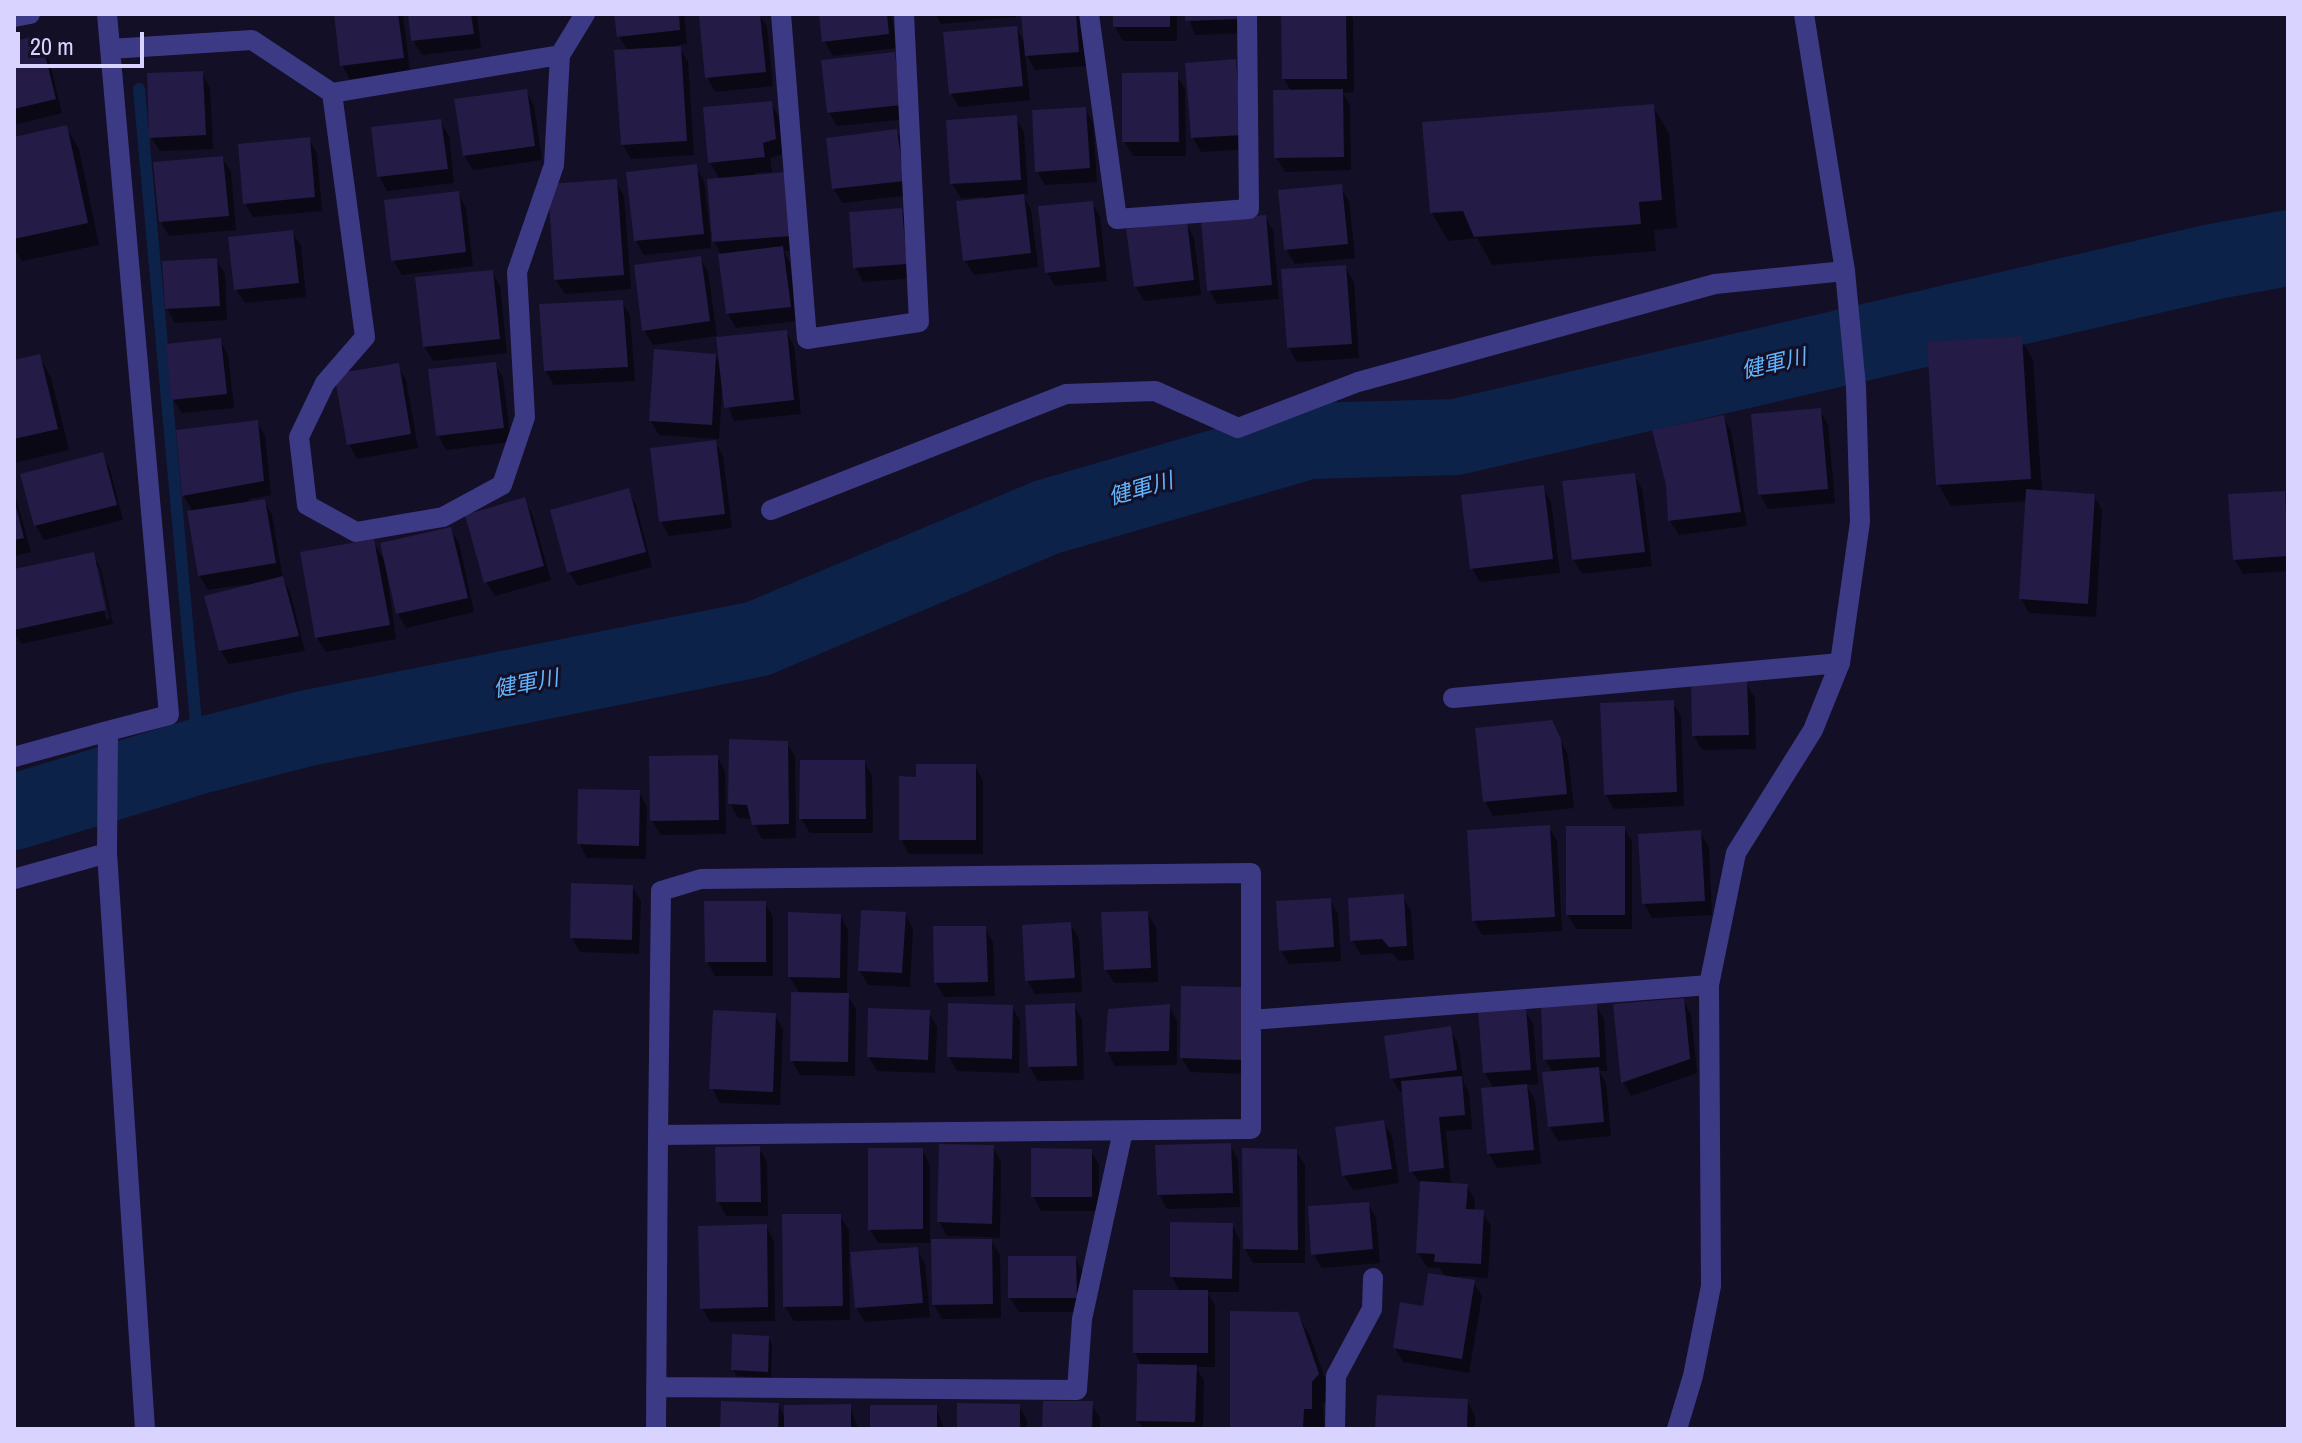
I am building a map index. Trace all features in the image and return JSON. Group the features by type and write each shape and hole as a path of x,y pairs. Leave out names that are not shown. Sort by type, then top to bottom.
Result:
{"street":[{"path":"14,17 30,14"},
{"path":"14,757 169,715 107,14"},
{"path":"332,93 365,337 325,383 299,437 307,505 356,532 443,517 502,485 525,417 517,272 554,165 560,55 585,14"},
{"path":"781,14 807,339 919,322 904,14"},
{"path":"1089,14 1117,219 1249,209 1247,14"},
{"path":"1677,1429 1693,1376 1711,1286 1709,985 1736,853 1813,730 1840,663 1860,522 1856,387 1845,271 1804,14"},
{"path":"110,49 252,40 332,93 560,55"},
{"path":"771,510 1066,394 1155,391 1238,428 1358,382 1715,284 1845,271"},
{"path":"1453,698 1840,663"},
{"path":"108,731 107,853 145,1429"},
{"path":"14,879 107,853"},
{"path":"656,1429 658,1135 661,891 701,879 1251,873 1251,1129 658,1135"},
{"path":"1251,1020 1709,985"},
{"path":"656,1387 1077,1390 1082,1319 1123,1131"},
{"path":"1335,1429 1336,1376 1372,1309 1373,1278"}],"building":[{"path":"334,14 398,14 404,58 340,66"},
{"path":"408,14 471,14 474,34 411,41"},
{"path":"614,14 679,14 680,30 617,37"},
{"path":"760,14 766,72 705,78 699,16"},
{"path":"819,14 887,14 889,34 822,42"},
{"path":"1021,14 1076,14 1079,52 1025,56"},
{"path":"1113,14 1170,14 1170,27 1113,27"},
{"path":"1185,14 1240,14 1240,19 1185,21"},
{"path":"1281,14 1346,14 1347,79 1282,79"},
{"path":"1017,26 1023,86 949,94 943,32"},
{"path":"40,35 56,99 14,109 14,41"},
{"path":"681,46 687,141 621,145 614,50"},
{"path":"895,52 901,105 827,113 821,60"},
{"path":"1236,59 1242,135 1191,138 1185,63"},
{"path":"203,71 206,135 149,138 147,73"},
{"path":"1178,72 1179,142 1122,142 1122,73"},
{"path":"527,89 535,146 463,156 454,99"},
{"path":"1343,89 1344,157 1274,158 1273,90"},
{"path":"772,101 776,139 763,143 765,157 708,163 703,107"},
{"path":"1654,104 1662,200 1639,202 1641,224 1474,237 1463,211 1430,213 1422,122"},
{"path":"1086,107 1090,168 1035,172 1032,110"},
{"path":"1017,115 1021,180 950,184 946,120"},
{"path":"441,119 448,169 377,177 371,127"},
{"path":"67,125 88,223 14,239 14,137"},
{"path":"897,129 904,181 832,189 826,138"},
{"path":"310,137 315,197 243,204 238,144"},
{"path":"223,156 229,216 159,222 153,162"},
{"path":"697,164 704,234 634,241 626,172"},
{"path":"786,172 791,236 712,242 707,179"},
{"path":"617,179 624,275 554,280 548,184"},
{"path":"1342,184 1348,244 1284,250 1278,190"},
{"path":"459,191 466,252 391,261 384,200"},
{"path":"1024,194 1031,253 963,261 956,201"},
{"path":"1093,201 1100,267 1045,273 1038,206"},
{"path":"902,208 907,264 853,268 849,212"},
{"path":"1266,215 1272,285 1207,291 1201,220"},
{"path":"1187,221 1194,280 1134,287 1126,229"},
{"path":"293,230 299,283 234,290 228,237"},
{"path":"783,246 791,307 726,314 718,254"},
{"path":"701,256 710,321 642,331 634,265"},
{"path":"217,258 220,306 165,309 162,261"},
{"path":"1346,265 1352,344 1287,348 1281,269"},
{"path":"493,270 500,339 423,347 415,277"},
{"path":"623,300 628,367 544,371 539,304"},
{"path":"787,330 794,400 724,408 716,337"},
{"path":"2022,336 2031,479 1936,485 1927,342"},
{"path":"221,338 227,394 171,400 166,344"},
{"path":"654,349 716,354 712,425 649,421"},
{"path":"40,354 58,429 14,439 14,360"},
{"path":"496,362 504,428 436,436 428,369"},
{"path":"399,363 411,434 347,445 334,374"},
{"path":"1821,408 1828,489 1758,495 1751,414"},
{"path":"1724,415 1741,512 1668,521 1666,485 1652,430"},
{"path":"258,420 264,481 182,496 176,430"},
{"path":"716,440 725,514 659,522 650,448"},
{"path":"103,452 117,505 34,526 20,474"},
{"path":"1635,473 1645,552 1572,560 1562,481"},
{"path":"1544,485 1553,559 1470,569 1461,495"},
{"path":"629,488 646,552 567,573 550,510"},
{"path":"2026,489 2095,494 2088,604 2019,599"},
{"path":"2285,491 2288,556 2233,560 2228,494"},
{"path":"525,497 544,566 484,583 465,515"},
{"path":"14,499 24,538 14,540"},
{"path":"265,499 276,563 198,576 187,511"},
{"path":"451,527 468,598 396,614 380,543"},
{"path":"374,539 390,625 315,638 300,552"},
{"path":"94,552 106,610 14,630 14,569"},
{"path":"283,576 299,636 219,651 204,596"},
{"path":"1747,681 1749,735 1692,736 1691,682"},
{"path":"1674,700 1677,792 1604,795 1600,703"},
{"path":"1552,720 1561,739 1567,794 1483,802 1475,728"},
{"path":"729,739 788,741 789,824 752,825 747,805 728,804"},
{"path":"718,755 719,820 650,821 649,756"},
{"path":"800,760 865,760 866,819 799,819"},
{"path":"916,764 976,764 976,840 899,840 899,776 916,777"},
{"path":"578,789 640,790 639,846 577,844"},
{"path":"1550,825 1555,917 1472,921 1467,830"},
{"path":"1566,826 1625,826 1625,915 1566,915"},
{"path":"1701,830 1705,901 1642,904 1638,834"},
{"path":"571,883 633,885 632,940 570,938"},
{"path":"1404,894 1407,946 1389,947 1382,939 1350,941 1348,898"},
{"path":"1331,898 1334,947 1279,951 1276,901"},
{"path":"704,901 766,901 766,962 705,962"},
{"path":"861,910 906,912 902,973 858,971"},
{"path":"1148,911 1151,968 1104,970 1101,912"},
{"path":"788,912 841,914 840,978 788,977"},
{"path":"1071,922 1075,978 1025,981 1022,925"},
{"path":"933,926 986,926 988,982 934,983"},
{"path":"1181,986 1243,987 1241,1060 1180,1058"},
{"path":"791,992 849,993 848,1062 790,1061"},
{"path":"1684,998 1690,1059 1621,1083 1613,1004"},
{"path":"948,1003 1013,1005 1012,1059 947,1057"},
{"path":"1075,1003 1077,1066 1028,1067 1025,1005"},
{"path":"1597,1003 1600,1057 1543,1060 1541,1006"},
{"path":"1170,1004 1169,1051 1105,1052 1108,1009"},
{"path":"868,1008 930,1010 928,1060 867,1057"},
{"path":"1526,1008 1531,1070 1483,1073 1478,1011"},
{"path":"713,1010 776,1013 773,1092 709,1089"},
{"path":"1451,1026 1457,1070 1390,1079 1384,1036"},
{"path":"1599,1067 1604,1122 1548,1127 1542,1072"},
{"path":"1462,1076 1465,1115 1439,1117 1444,1168 1409,1172 1401,1081"},
{"path":"1527,1084 1534,1150 1487,1154 1481,1088"},
{"path":"1384,1120 1392,1169 1342,1176 1335,1127"},
{"path":"1231,1143 1233,1193 1157,1195 1155,1145"},
{"path":"939,1144 994,1145 992,1224 937,1222"},
{"path":"760,1146 761,1202 716,1202 715,1147"},
{"path":"868,1148 923,1148 923,1229 868,1230"},
{"path":"1031,1148 1092,1149 1092,1197 1031,1197"},
{"path":"1242,1148 1297,1149 1298,1250 1243,1249"},
{"path":"1420,1181 1468,1184 1466,1209 1484,1210 1481,1264 1434,1262 1435,1254 1416,1253"},
{"path":"1369,1202 1373,1249 1311,1255 1308,1206"},
{"path":"782,1214 841,1214 843,1306 783,1307"},
{"path":"1170,1222 1233,1223 1232,1279 1170,1277"},
{"path":"767,1224 768,1307 700,1309 698,1226"},
{"path":"931,1239 992,1239 993,1304 932,1305"},
{"path":"918,1247 923,1303 855,1308 850,1252"},
{"path":"1008,1256 1076,1256 1077,1298 1008,1298"},
{"path":"1428,1273 1475,1280 1462,1359 1393,1348 1400,1302 1423,1306"},
{"path":"1133,1290 1208,1290 1208,1353 1133,1353"},
{"path":"1230,1311 1298,1312 1319,1374 1312,1382 1312,1409 1304,1409 1303,1429 1230,1429"},
{"path":"732,1334 769,1336 768,1372 731,1370"},
{"path":"1137,1364 1197,1365 1195,1422 1136,1421"},
{"path":"1377,1395 1468,1399 1467,1429 1375,1429"},
{"path":"721,1401 779,1403 778,1429 720,1429"},
{"path":"1043,1401 1093,1401 1092,1429 1042,1429"},
{"path":"957,1403 1020,1404 1020,1429 957,1429"},
{"path":"851,1404 851,1429 784,1429 784,1405"},
{"path":"870,1405 937,1405 937,1429 870,1429"}],"waterway":[{"path":"139,89 199,756"},
{"name":"健軍川","path":"14,812 199,756 308,728 757,639 1047,517 1309,441 1456,437 2212,262 2288,248"}]}
